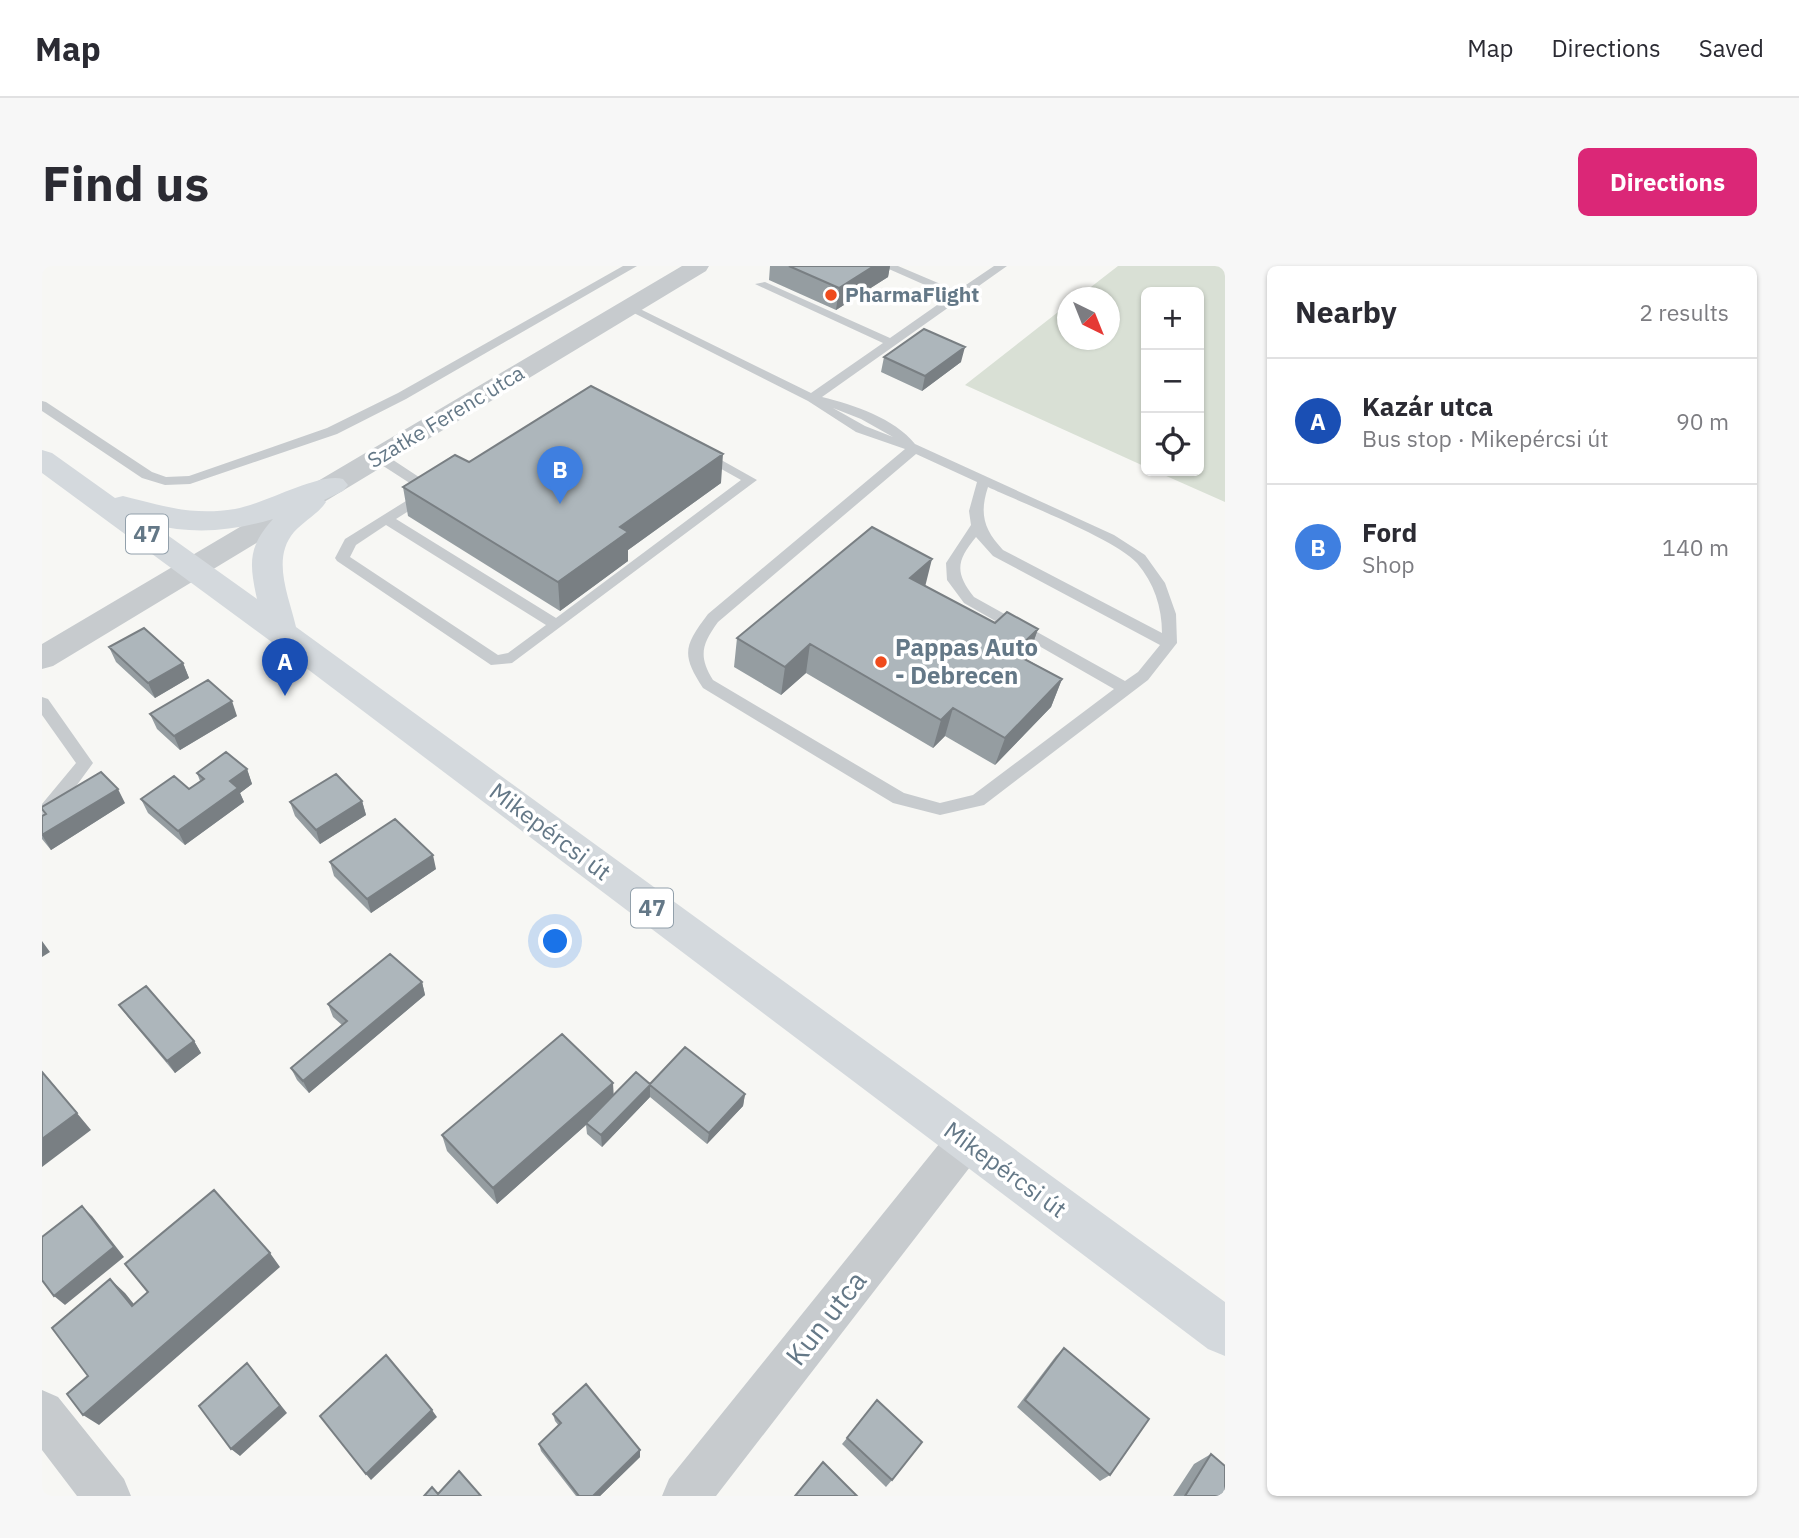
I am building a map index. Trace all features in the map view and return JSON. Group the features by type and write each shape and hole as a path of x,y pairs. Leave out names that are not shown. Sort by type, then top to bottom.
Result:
{"main road":[{"name":"Mikepércsi út","path":"42,459 281,632 1225,1332"},
{"path":"101,500 174,520 212,522 272,510 332,485"},
{"path":"281,632 266,562 273,541 287,520 332,485"}],"street":[{"name":"Szatke Ferenc utca","path":"42,658 698,266"},
{"name":"Kun utca","path":"687,1496 966,1141"},
{"path":"42,1412 107,1496"}],"lane":[{"path":"42,405 147,475 165,481 190,480 217,473 364,417 631,266"},
{"path":"888,266 959,296"},
{"path":"812,398 1001,266"},
{"path":"761,284 892,343"},
{"path":"628,307 812,398 832,415 883,440 915,448 1109,538 1140,558 1158,583 1169,614 1169,643 1143,676 978,800 940,809 899,798 708,684 694,663 694,642 713,618 915,448"},
{"path":"591,391 750,480 512,658 496,661 342,558 350,542 386,519 591,391"},
{"path":"379,457 431,491"},
{"path":"984,480 975,502 977,527 998,553 1169,643"},
{"path":"386,519 555,625"},
{"path":"977,527 958,554 950,575 969,600 1126,689"},
{"path":"958,554 978,551 998,553"},
{"path":"42,703 85,763 52,806 42,812"}],"shaded area":[{"path":"1118,266 1225,266 1225,502 1166,476 1204,476 1204,287 1141,287 1141,465 965,385 1057,313 1057,350 1120,350 1120,287 1091,287"}],"building":[{"path":"789,266 874,266 839,288"},
{"path":"924,329 965,347 925,376 884,357"},
{"path":"591,386 723,454 620,527 628,532 558,582 403,487 455,455 469,462"},
{"name":"Pappas Auto - Debrecen","path":"872,527 932,559 910,578 995,623 1007,612 1038,629 1013,653 1062,679 1005,738 953,708 941,720 810,644 785,667 737,638"},
{"path":"144,628 183,663 148,683 109,647"},
{"path":"208,680 232,701 174,736 150,714"},
{"path":"226,752 247,769 230,781 238,788 178,831 141,799 174,776 189,789 204,779 197,773"},
{"path":"101,772 118,789 42,835 42,816 46,814 42,807"},
{"path":"336,774 362,801 316,830 290,802"},
{"path":"395,819 433,855 367,899 330,862"},
{"path":"390,954 422,982 303,1081 291,1068 347,1021 328,1004"},
{"path":"146,986 194,1041 167,1061 119,1005"},
{"path":"562,1034 613,1083 493,1188 442,1135"},
{"path":"685,1047 745,1094 709,1133 650,1085 601,1135 586,1123 636,1072 650,1084"},
{"path":"42,1072 77,1113 42,1139"},
{"path":"214,1190 270,1253 83,1415 67,1394 88,1376 52,1328 110,1279 132,1306 148,1292 125,1264"},
{"path":"82,1206 114,1247 54,1296 42,1280 42,1237"},
{"path":"1064,1348 1149,1419 1110,1475 1025,1400"},
{"path":"386,1355 432,1410 366,1474 320,1416"},
{"path":"247,1363 280,1406 231,1449 199,1406"},
{"path":"586,1384 640,1450 593,1496 579,1496 539,1444 561,1423 553,1414"},
{"path":"877,1400 922,1442 892,1480 847,1438"},
{"path":"1211,1454 1225,1466 1225,1496 1185,1496"},
{"path":"823,1462 857,1496 795,1496"},
{"path":"459,1471 481,1496 424,1496 432,1487 438,1494"}],"place":[{"name":"PharmaFlight","path":"831,295"},
{"name":"Ford","path":"560,504"},
{"name":"Pappas Auto - Debrecen","path":"881,662"},
{"name":"Kazár utca","path":"285,696"}]}
